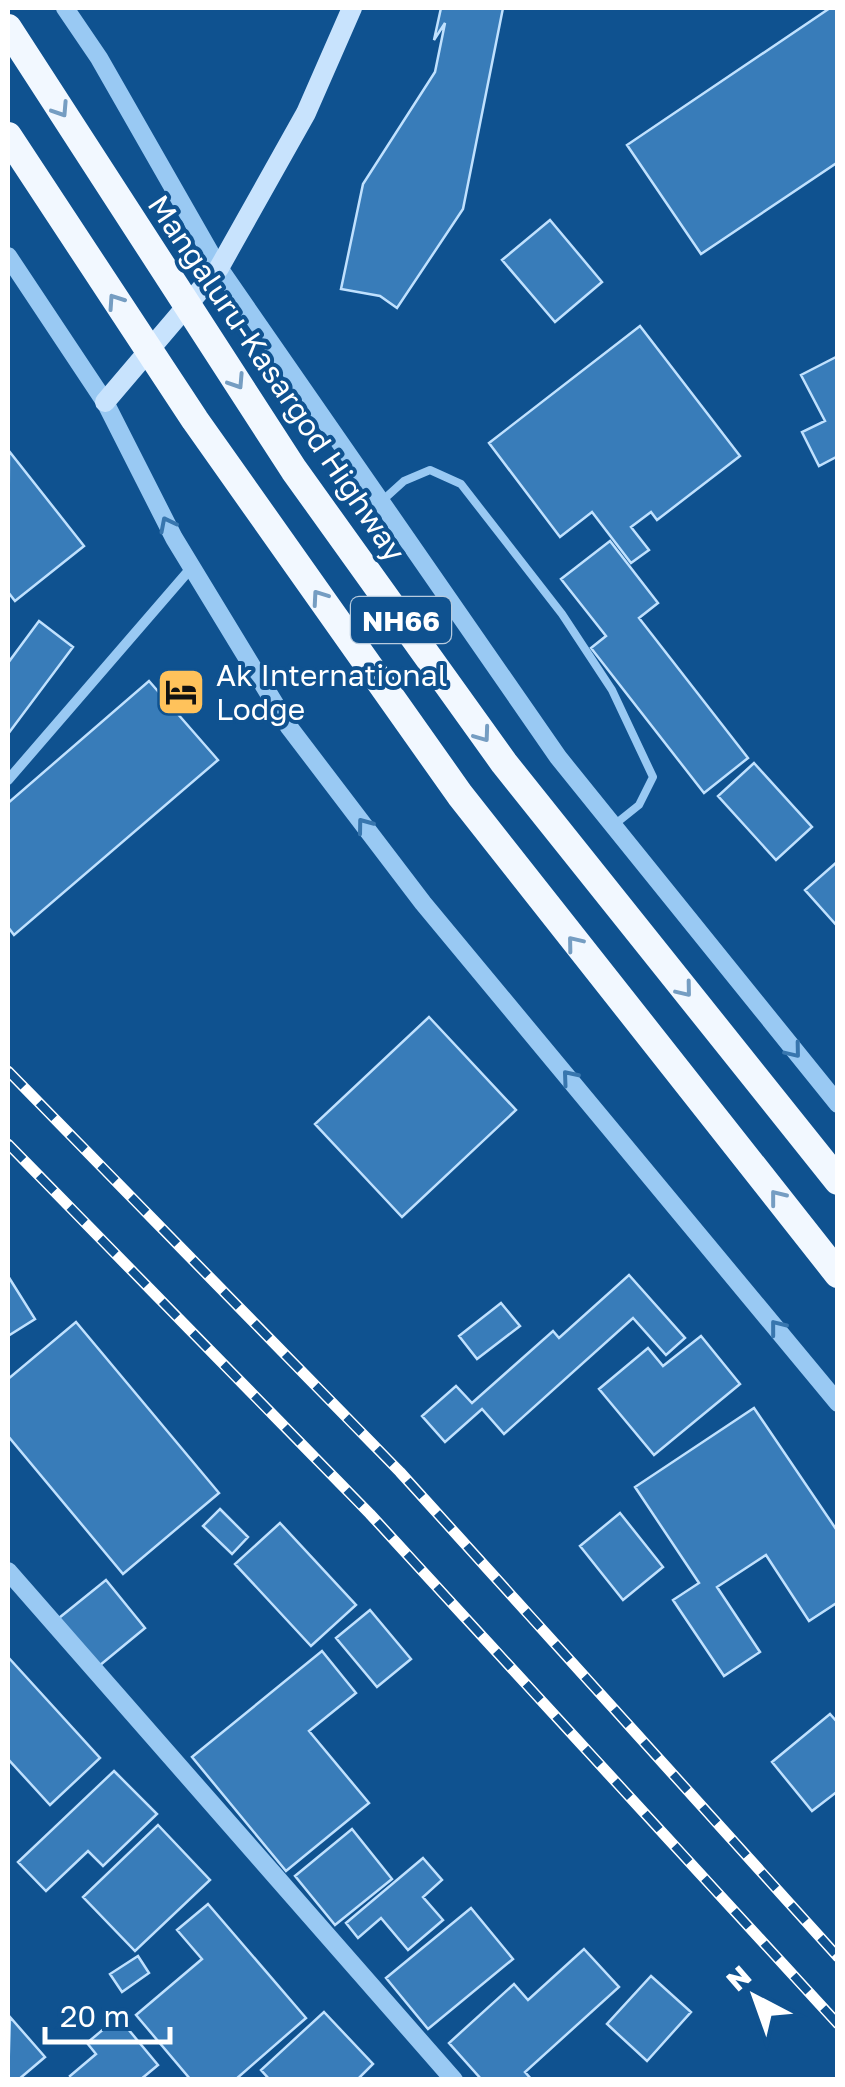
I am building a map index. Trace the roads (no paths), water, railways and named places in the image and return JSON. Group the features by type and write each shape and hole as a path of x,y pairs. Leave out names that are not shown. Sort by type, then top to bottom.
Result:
{"highway":[{"name":"Mangaluru-Kasargod Highway","path":"8,28 294,470 504,763 838,1181"},
{"name":"NH66","path":"8,136 244,491 460,796 838,1274"}],"main road":[{"path":"106,402 219,268 306,113 352,8"}],"street":[{"path":"65,8 99,58 219,268 558,757 834,1093"},
{"path":"8,256 106,402 174,538 290,728 412,889 838,1403"},
{"path":"8,780 193,566"},
{"path":"8,1571 454,2080"}],"lane":[{"path":"383,500 404,481 430,470 461,484 562,614 612,690 653,778 639,805 614,825"}],"railway":[{"path":"8,1071 400,1472 838,1957"},
{"path":"8,1144 370,1514 838,2024"}],"place":[{"name":"Ak International Lodge","path":"181,692"}]}
